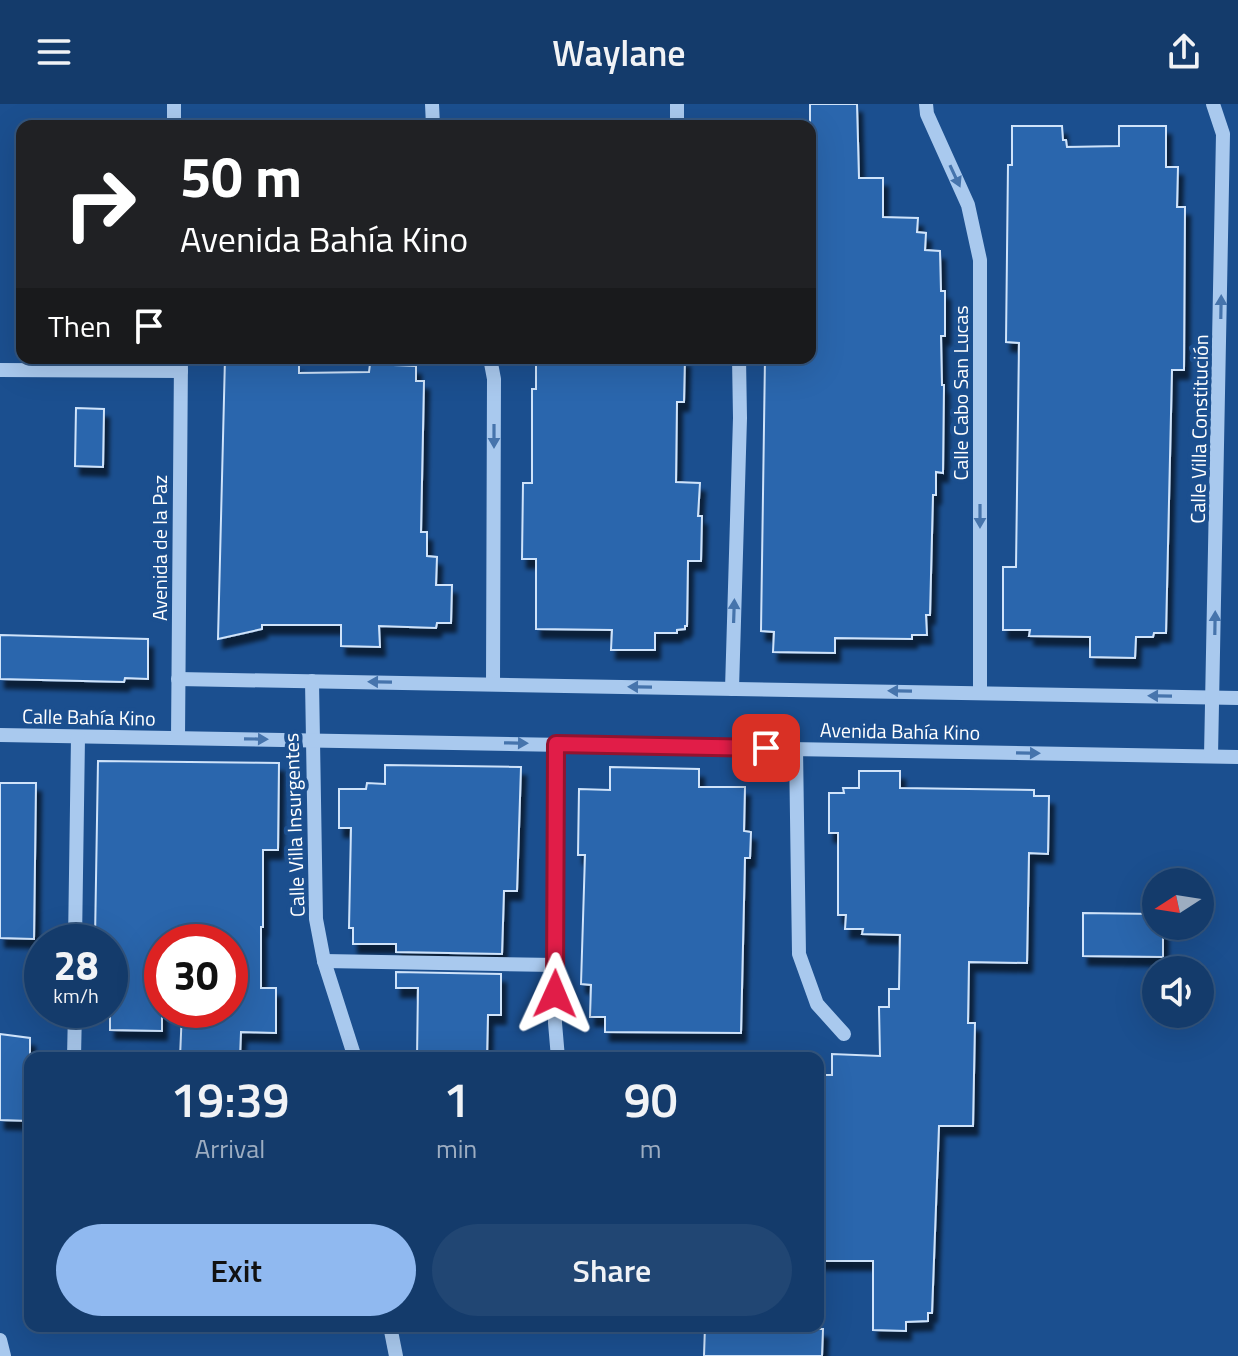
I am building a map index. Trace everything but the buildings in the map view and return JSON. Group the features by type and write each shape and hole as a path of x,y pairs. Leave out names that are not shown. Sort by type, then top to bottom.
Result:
{"street":[{"name":"Calle Cabo San Lucas","path":"926,104 927,114 968,205 980,260 980,692"},
{"name":"Calle Villa Constitución","path":"1211,756 1223,134 1213,104"},
{"path":"0,370 181,364"},
{"name":"Avenida de la Paz","path":"178,738 181,364"},
{"path":"491,364 494,379 493,684"},
{"path":"732,689 739,364"},
{"name":"Avenida Bahía Kino","path":"178,679 1238,698"},
{"name":"Calle Villa Insurgentes","path":"312,681 316,919 324,961 353,1052"},
{"name":"Calle Bahía Kino","path":"0,735 178,738"},
{"path":"75,924 78,737"},
{"name":"Avenida Bahía Kino","path":"178,738 1238,757"},
{"path":"556,744 557,1052"},
{"path":"796,749 799,954 817,1004 844,1034"},
{"path":"324,961 555,965"},
{"path":"74,1052 75,1028"},
{"path":"391,1332 396,1356"},
{"path":"0,1340 4,1356"}],"route":[{"path":"555,994 556,744 766,748"}]}
